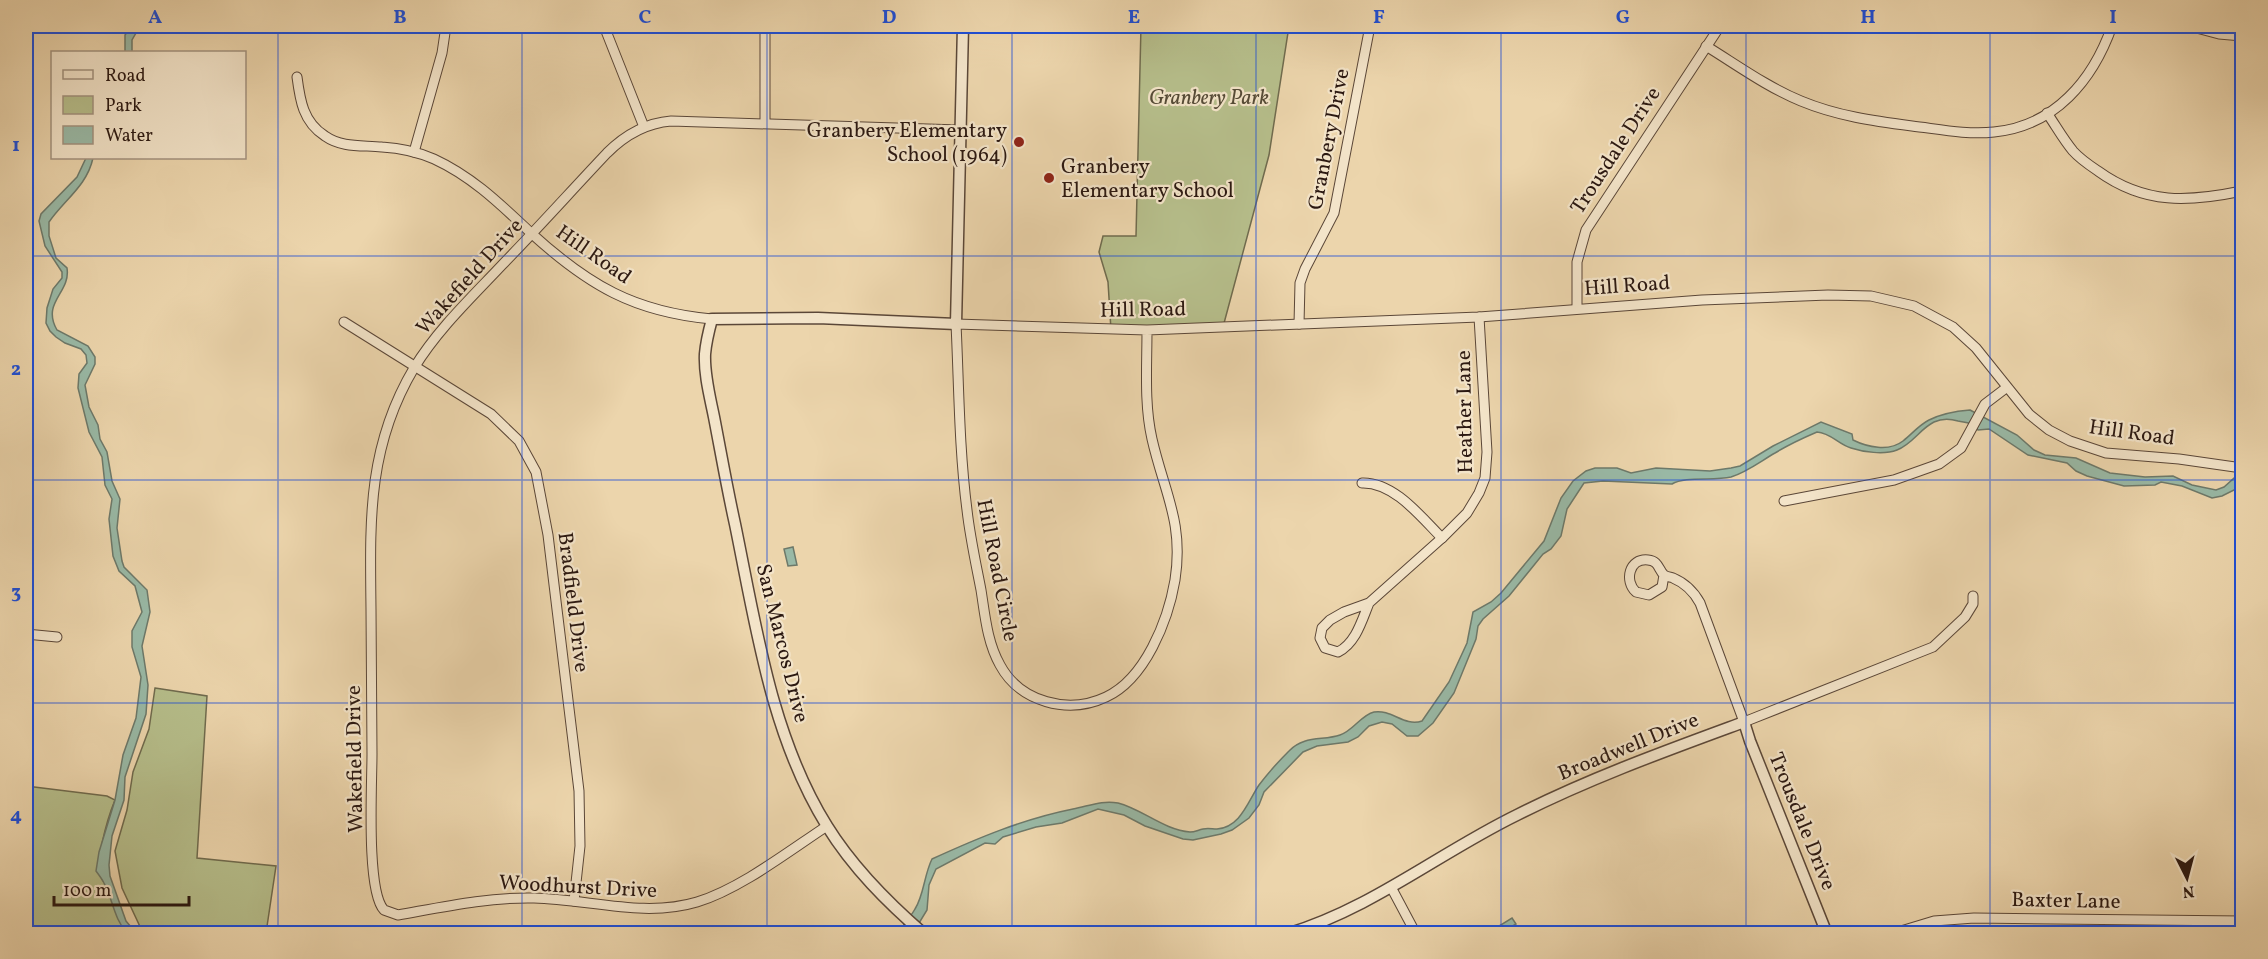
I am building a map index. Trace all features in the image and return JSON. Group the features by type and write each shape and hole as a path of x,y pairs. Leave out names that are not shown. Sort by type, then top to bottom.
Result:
{"street":[{"path":"414,152 442,53 446,26"},
{"path":"604,26 644,127"},
{"path":"765,26 765,123"},
{"path":"956,324 963,26"},
{"name":"Granbery Drive","path":"1299,324 1300,283 1334,213 1370,26"},
{"name":"Trousdale Drive","path":"1577,308 1577,262 1586,231 1720,26"},
{"path":"1706,46 1781,92 1821,109 1868,120 1983,133 2017,127 2047,113 2081,86 2103,48 2112,26"},
{"path":"2189,26 2219,34 2242,36"},
{"name":"Hill Road","path":"297,77 304,112 325,136 348,145 391,148 414,152 433,159 467,177 580,273 615,295 661,311 712,318 818,318 1147,330 1479,317 1577,308 1858,295 1888,298 1914,306 1953,327 1976,348 2029,414 2042,426 2078,445 2117,454 2240,467"},
{"path":"2047,113 2075,153 2101,174 2127,188 2157,197 2178,200 2201,199 2242,191"},
{"name":"Wakefield Drive","path":"381,908 375,887 372,837 370,516 373,486 382,440 397,402 415,367 445,325 613,147 644,127 671,122 960,130"},
{"name":"Heather Lane","path":"1369,603 1357,632 1349,643 1338,652 1325,648 1320,638 1326,624 1336,616 1369,603 1442,538 1470,507 1483,484 1486,472 1486,441 1479,317"},
{"name":"San Marcos Drive","path":"712,318 705,357 707,378 757,627 786,741 827,826 867,878 903,916 923,933"},
{"name":"Bradfield Drive","path":"344,322 500,421 519,441 533,463 539,479 548,535 580,809 580,846 574,901"},
{"name":"Hill Road Circle","path":"956,324 966,502 991,644 1000,664 1013,682 1038,699 1062,705 1082,705 1098,701 1113,694 1128,682 1159,634 1173,590 1178,552 1177,530 1150,427 1147,330"},
{"path":"1784,501 1894,480 1922,471 1958,452 1965,444 1989,400 2006,388"},
{"path":"1362,483 1375,483 1388,490 1416,512 1442,538"},
{"path":"1664,574 1662,587 1649,595 1636,592 1628,580 1633,566 1645,560 1657,563 1664,574 1686,585 1698,599 1744,722"},
{"name":"Broadwell Drive","path":"1287,933 1332,918 1547,800 1933,647 1965,617 1973,604 1973,596"},
{"path":"26,634 57,637"},
{"name":"Trousdale Drive","path":"1744,722 1827,933"},
{"name":"Woodhurst Drive","path":"381,908 390,914 398,915 505,897 645,908 677,907 698,902 733,886 827,826"},
{"path":"1391,887 1416,933"},
{"name":"Baxter Lane","path":"1891,933 1934,921 1974,918 2242,921"}],"green space":[{"name":"Granbery Park","path":"1141,26 1289,26 1269,155 1223,327 1111,330 1108,282 1099,252 1103,236 1136,236"},
{"path":"155,688 207,696 197,858 276,866 266,933 143,933 122,888 115,851 127,810 133,772 149,729"},
{"path":"26,786 107,796 115,800 102,842 100,866 101,875 127,933 26,934"}],"water":[{"path":"131,26 140,26 132,40 132,51 125,51 125,35"},
{"path":"86,159 93,159 86,177 49,222 49,236 56,258 67,268 65,284 52,312 53,320 57,330 88,346 95,357 95,364 85,385 89,407 98,425 100,439 107,452 112,481 120,499 117,528 122,561 124,567 147,590 150,612 142,646 148,685 146,714 125,777 124,800 112,836 109,865 110,876 126,921 136,933 127,933 123,928 104,883 96,871 99,852 115,800 123,755 136,718 141,677 132,647 132,631 142,612 135,586 119,571 113,556 109,519 112,499 105,485 102,457 89,432 78,388 79,374 87,363 86,355 81,349 56,337 46,323 47,308 53,289 62,278 62,272 45,246 39,221 41,214 77,177"},
{"path":"1970,410 2017,435 2034,450 2045,455 2076,458 2110,473 2145,477 2173,476 2192,485 2216,490 2224,487 2242,471 2242,486 2222,496 2212,498 2182,486 2161,482 2155,485 2124,486 2087,476 2076,471 2067,463 2028,455 1989,429 1978,430 1968,423 1947,419 1931,424 1905,446 1892,452 1856,449 1817,432 1790,444 1731,477 1684,480 1672,484 1603,481 1584,483 1567,509 1561,536 1551,549 1543,554 1509,596 1478,626 1476,639 1454,693 1433,723 1418,736 1407,736 1392,724 1382,722 1369,726 1358,737 1348,742 1317,746 1303,752 1264,792 1259,805 1249,818 1232,830 1221,834 1193,840 1183,839 1145,826 1124,815 1098,809 1062,823 1036,827 1003,837 995,844 985,843 936,869 929,885 927,910 913,933 902,933 905,923 918,903 932,859 984,837 1036,818 1106,802 1127,806 1162,824 1180,830 1192,832 1225,827 1238,818 1259,785 1295,746 1307,740 1340,735 1374,712 1387,713 1409,722 1422,721 1449,682 1467,643 1473,612 1491,602 1501,593 1544,541 1561,498 1573,481 1586,471 1595,468 1617,468 1631,473 1656,468 1710,471 1731,468 1740,466 1773,446 1821,422 1852,434 1853,440 1865,445 1885,447 1903,441 1929,420 1949,413"},
{"path":"793,547 797,565 788,566 784,549"},
{"path":"1512,918 1516,924 1497,933 1499,926"}],"place":[{"name":"Granbery Elementary School (1964)","path":"1019,142"},
{"name":"Granbery Elementary School","path":"1049,178"}]}
